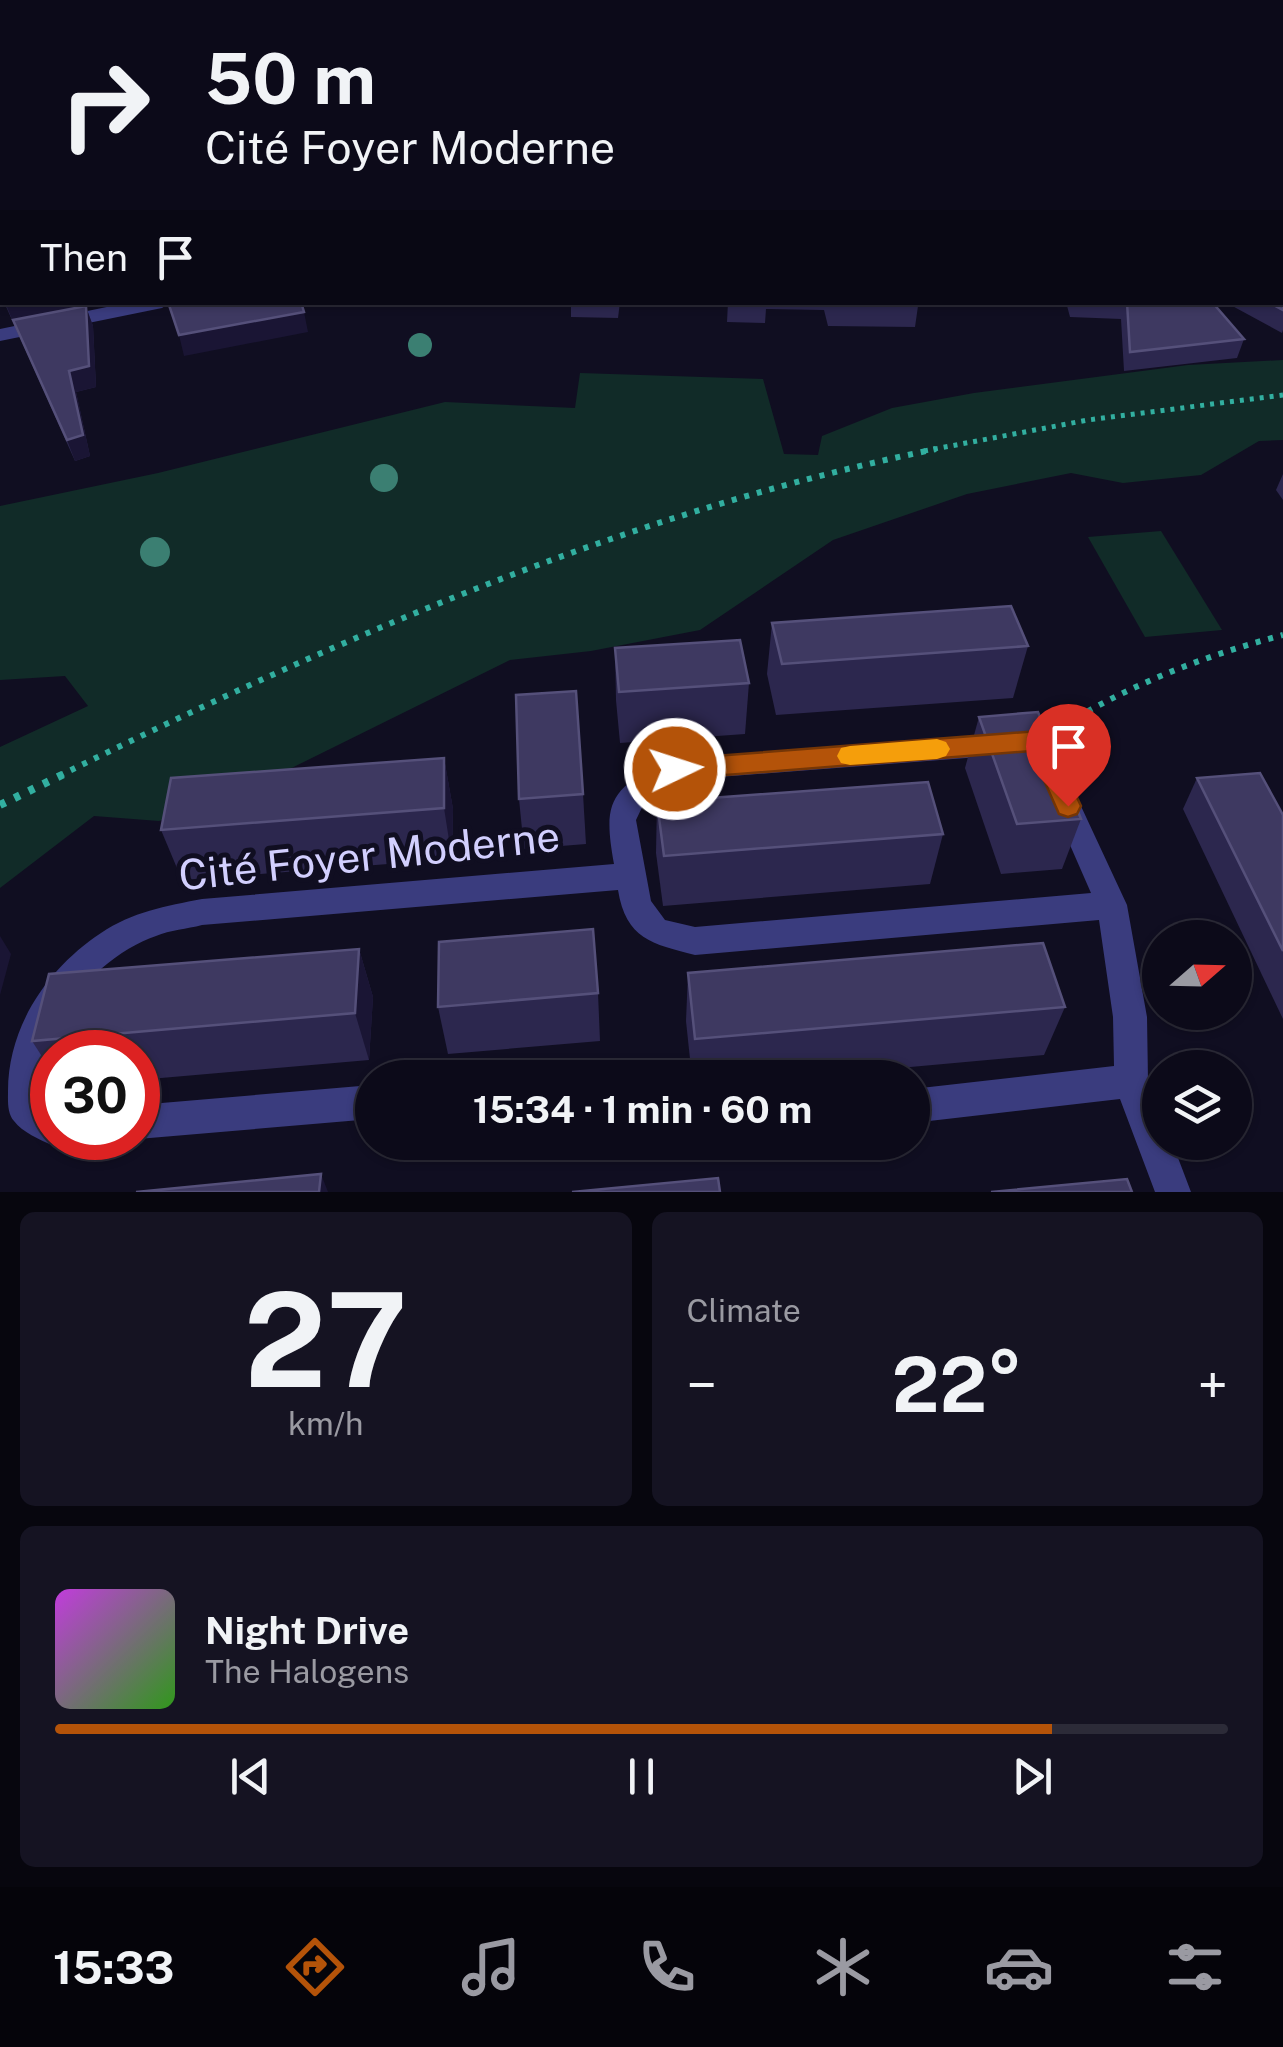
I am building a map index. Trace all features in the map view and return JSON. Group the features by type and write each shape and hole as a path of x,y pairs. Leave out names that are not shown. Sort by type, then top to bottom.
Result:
{"street":[{"path":"0,335 147,305"},
{"path":"1039,741 675,769 637,789 621,820 636,906 656,930 695,941 1112,905"},
{"path":"1055,778 1112,905 1130,1018 1131,1080 1174,1192"},
{"name":"Cité Foyer Moderne","path":"37,1030 60,992 94,956 147,924 202,912 628,876"},
{"name":"Cité Foyer Moderne","path":"30,1051 25,1072 26,1109 30,1112"},
{"path":"930,1104 1131,1080"},
{"path":"160,1120 355,1103"}],"path":[{"path":"0,805 171,720 367,631 519,570 645,526 888,460 1112,418 1283,395"},
{"path":"1039,741 1136,681 1283,635"}],"green space":[{"path":"1283,360 1283,440 1259,441 1201,475 1123,483 1071,473 967,494 833,540 700,630 591,651 510,660 237,795 159,821 94,816 0,888 0,747 88,706 65,676 0,680 0,506 158,473 445,402 575,408 580,373 763,379 784,454 818,455 822,436 892,408 974,393 1188,365"},
{"path":"1161,531 1222,630 1145,637 1088,537"}],"building":[{"path":"169,305 302,305 304,312 179,335"},
{"path":"1127,305 1215,305 1244,339 1130,352"},
{"path":"86,306 89,366 69,371 83,435 67,440 13,320"},
{"path":"1011,606 1028,646 782,664 772,623"},
{"path":"740,640 749,683 619,692 615,648"},
{"path":"576,691 583,794 519,799 516,695"},
{"path":"1038,712 1081,819 1017,824 979,717"},
{"path":"444,758 444,808 161,830 171,778"},
{"path":"1260,773 1283,815 1283,951 1197,778"},
{"path":"928,782 943,834 664,856 657,802"},
{"path":"593,929 598,993 438,1007 439,942"},
{"path":"1043,943 1065,1007 695,1039 688,973"},
{"path":"359,949 355,1013 159,1030 35,1030 49,974"},
{"path":"321,1174 319,1192 136,1192"},
{"path":"718,1178 720,1192 572,1192"},
{"path":"1127,1179 1132,1192 991,1192"}],"slow traffic":[{"path":"850,756 937,749"}],"route":[{"path":"675,769 1039,741 1068,806"}]}
